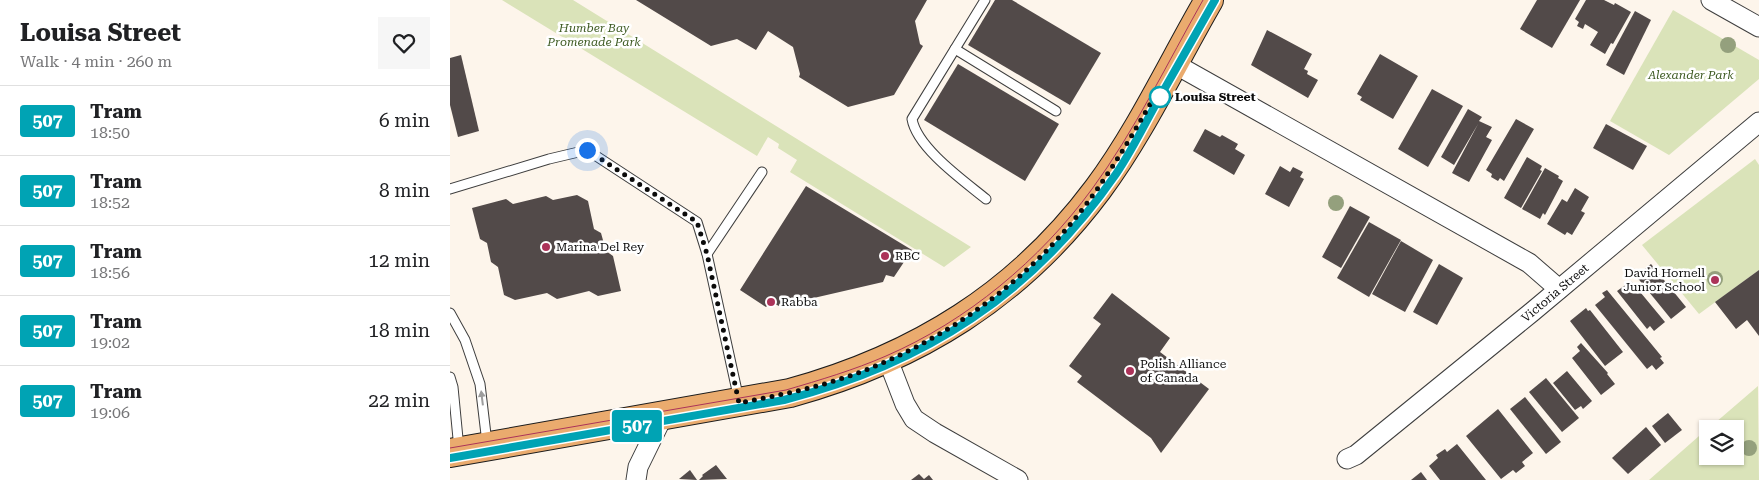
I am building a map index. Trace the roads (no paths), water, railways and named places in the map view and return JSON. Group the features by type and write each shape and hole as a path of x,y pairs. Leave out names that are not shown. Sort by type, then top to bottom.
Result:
{"main road":[{"path":"454,452 790,393 832,382 888,360 935,336 989,301 1053,245 1098,189 1119,157 1209,0"}],"street":[{"path":"1711,0 1759,27"},
{"path":"1173,63 1529,263 1560,289"},
{"name":"Victoria Street","path":"1347,459 1364,449 1560,289 1759,122"},
{"path":"888,360 905,404 914,419 1018,480"},
{"path":"636,480 638,467 663,416"}],"lane":[{"path":"984,0 912,119 914,128 940,161 986,199"},
{"path":"955,49 1056,111"},
{"path":"450,189 549,159 587,150 697,222 707,254 739,403"},
{"path":"707,254 762,172"},
{"path":"450,313 465,340 480,384 487,446"},
{"path":"450,377 453,387 454,452"}],"tram line":[{"path":"450,448 786,390 874,361 916,342 945,325 1000,286 1025,264 1072,215 1122,144 1203,0"},
{"path":"450,458 784,400 835,385 884,366 929,344 972,318 1011,289 1049,254 1083,216 1128,154 1215,0"},
{"name":"507","path":"450,458 784,400 835,386 887,367 954,331 989,308 1021,281 1065,238 1085,215 1117,172 1215,0"}],"place":[{"name":"Louisa Street","path":"1160,97"},
{"name":"Marina Del Rey","path":"546,247"},
{"name":"RBC","path":"885,256"},
{"name":"David Hornell Junior School","path":"1715,280"},
{"name":"Rabba","path":"771,302"},
{"name":"Polish Alliance of Canada","path":"1130,371"}],"park label":[{"name":"Humber Bay Promenade Park","path":"594,35"},
{"name":"Alexander Park","path":"1691,75"}]}
